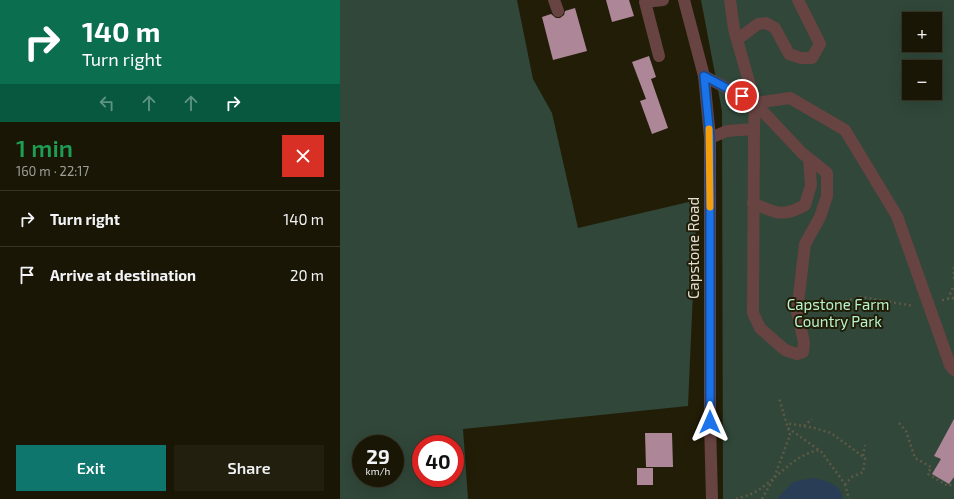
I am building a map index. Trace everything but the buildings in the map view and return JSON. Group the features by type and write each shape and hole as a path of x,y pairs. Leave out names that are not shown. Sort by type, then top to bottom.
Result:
{"street":[{"path":"659,56 645,2 663,0"},
{"name":"Capstone Road","path":"684,0 704,76 710,138 710,422 712,499"},
{"path":"704,76 755,103 809,159 827,173 827,196 820,217 805,244 797,312 804,342 803,352 797,354 786,350 760,328 753,313 755,103 734,29 730,0"},
{"path":"738,39 758,24 766,23 775,28 789,54 801,58 812,58 820,44 798,0"},
{"path":"755,103 790,98 845,130 897,216 929,302 950,365 954,370"},
{"path":"710,138 727,131 754,129"},
{"path":"753,203 774,212 786,213 792,213 805,205 811,186 809,159"}],"path":[{"path":"954,267 954,278"},
{"path":"948,299 954,285"},
{"path":"797,312 862,298 920,306 929,302 954,298"},
{"path":"762,499 774,478 790,435 779,398"},
{"path":"804,426 812,419"},
{"path":"786,423 831,433 863,456"},
{"path":"899,423 906,431 915,458 931,468 928,474 948,486 953,483"},
{"path":"788,428 820,450 845,484 849,499"},
{"path":"845,484 852,477 863,472 865,445"},
{"path":"736,499 752,494 791,464 812,452 820,450"}],"green space":[{"path":"340,0 517,0 533,79 552,113 578,228 697,200 688,406 463,429 463,435 412,435 412,487 464,487 464,443 468,499 340,499"},
{"name":"Capstone Farm Country Park","path":"701,0 954,0 954,499 723,499 722,111"}],"water":[{"path":"813,478 836,486 842,494 843,499 777,499 793,482"}],"slow traffic":[{"path":"709,129 710,207"}],"route":[{"path":"710,422 710,138 704,76 742,96"}]}
